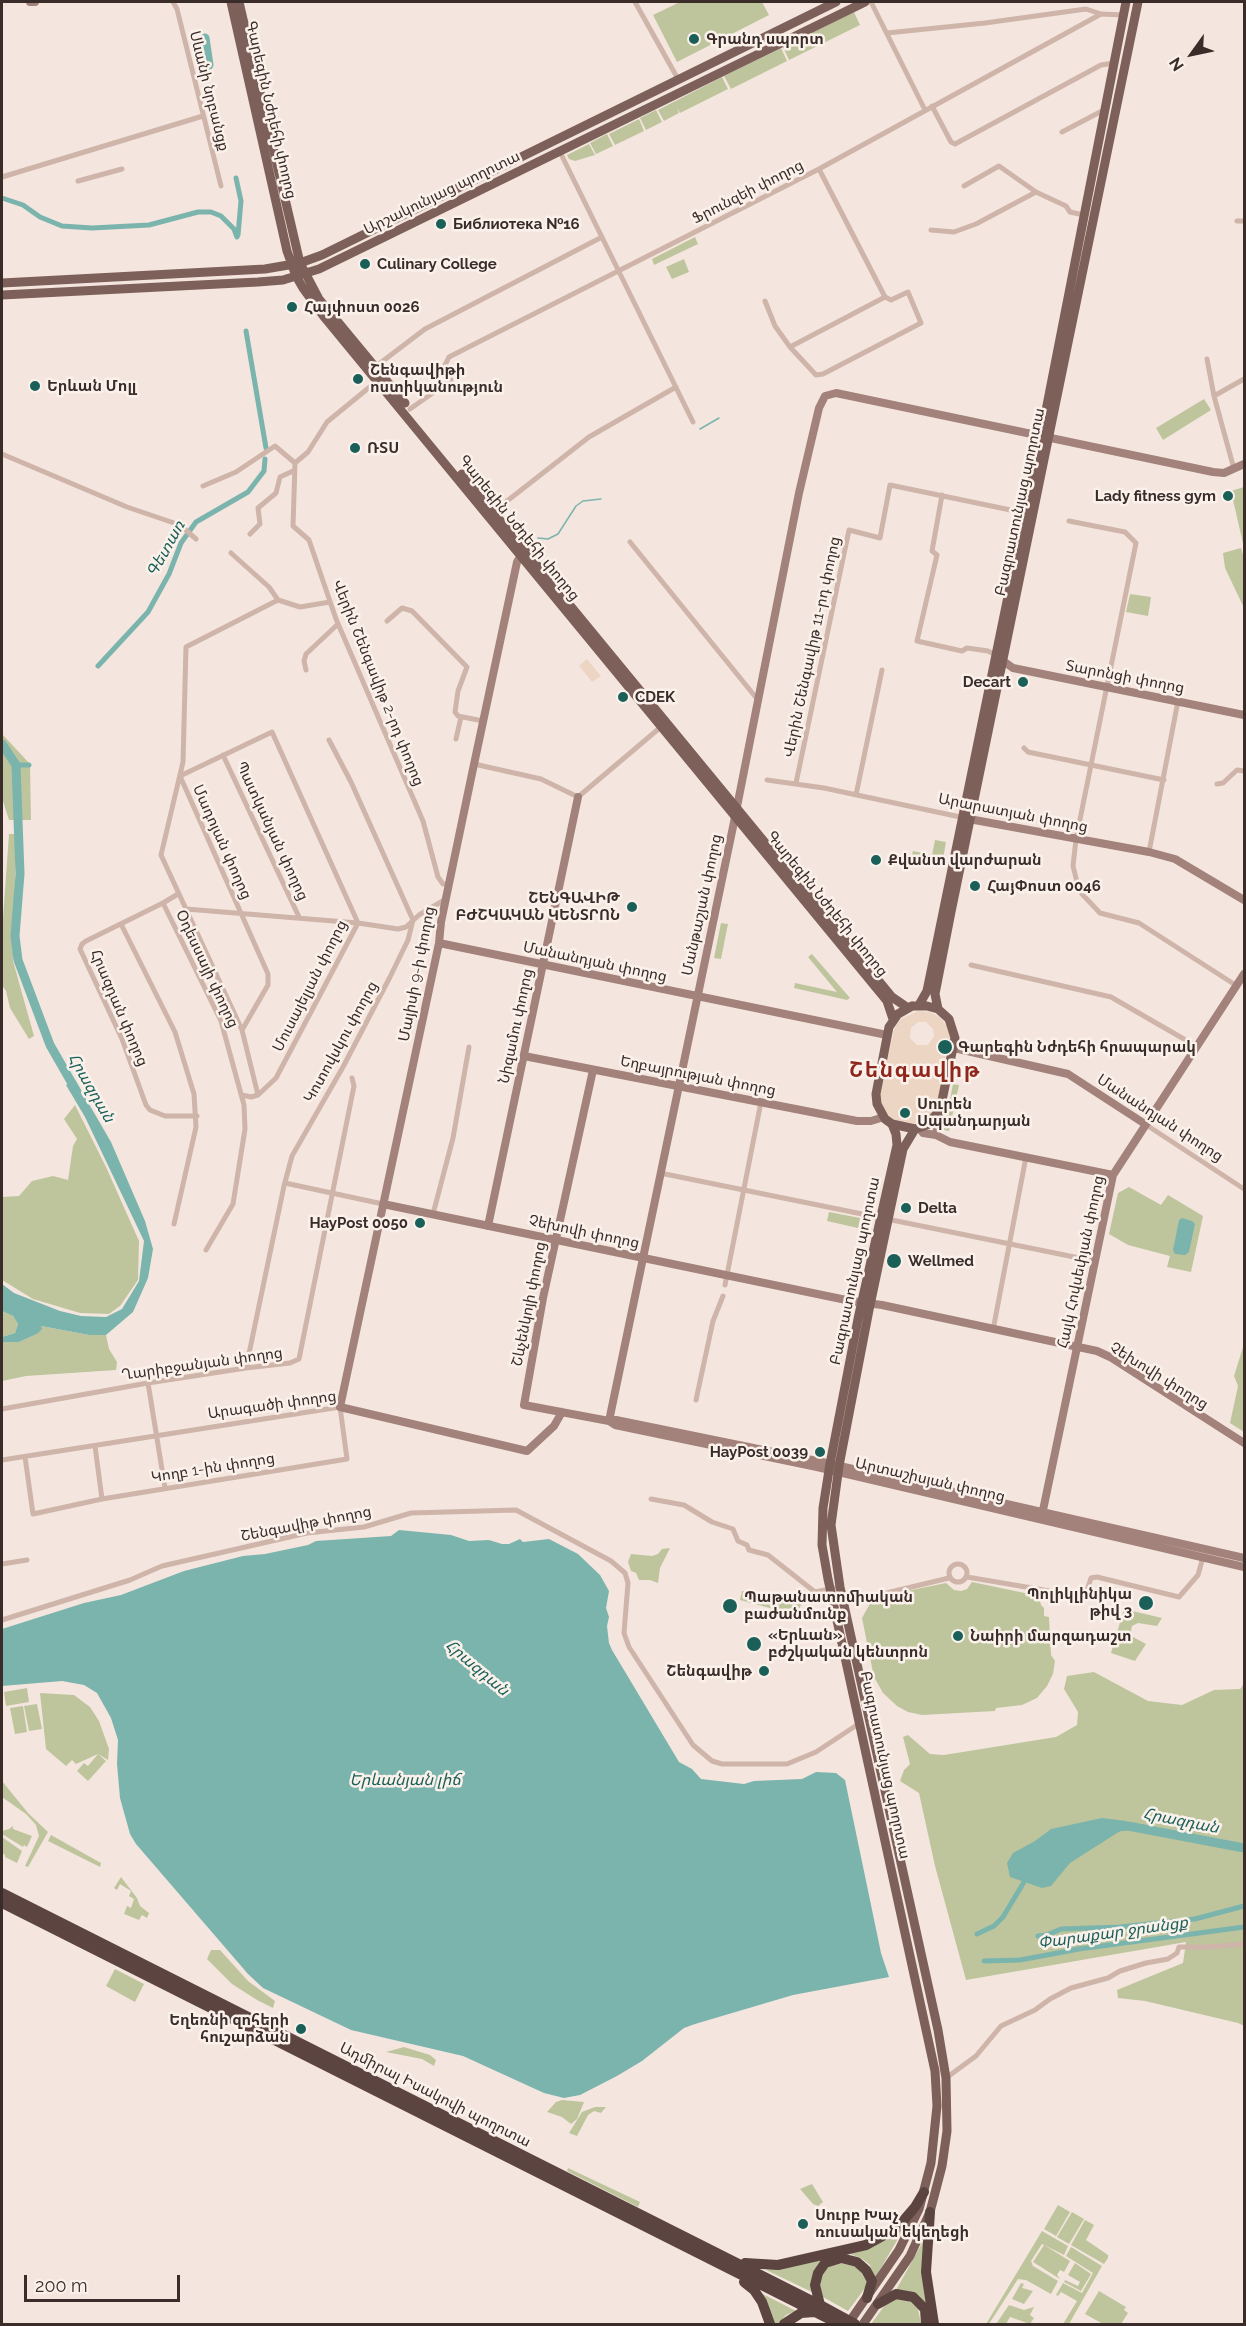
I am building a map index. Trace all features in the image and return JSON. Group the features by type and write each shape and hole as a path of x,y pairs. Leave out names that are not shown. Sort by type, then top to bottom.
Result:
{"highway":[{"name":"Ադմիրալ Իսակովի պողոտա","path":"2,1893 731,2265"},
{"name":"Ադմիրալ Իսակովի պողոտա","path":"2,1903 855,2325"},
{"path":"731,2265 778,2265 866,2245 897,2228 915,2207 924,2192"},
{"path":"930,2212 926,2264 934,2325"},
{"path":"784,2325 801,2313 819,2308 815,2285 818,2273 825,2264 841,2258 857,2262 866,2270 872,2281 867,2298"},
{"path":"731,2265 762,2302 770,2325"},
{"path":"878,2304 892,2295 907,2294 917,2299 925,2309 926,2325"},
{"name":"Ադմիրալ Իսակովի պողոտա","path":"819,2308 838,2325"}],"main road":[{"name":"Գարեգին Նժդեհի փողոց","path":"231,2 295,264 316,307 523,552 892,997 908,1008"},
{"name":"Գարեգին Նժդեհի փողոց","path":"239,2 295,264"},
{"name":"Արշակունյաց պողոտա","path":"2,283 265,269 295,264 322,255 836,2"},
{"name":"Արշակունյաց պողոտա","path":"2,295 258,282 300,275 327,266 865,2"},
{"name":"Բագրատունյաց պողոտա","path":"999,658 1025,513 1045,437 1084,215 1126,2"},
{"name":"Բագրատունյաց պողոտա","path":"919,1005 927,991 966,818 1138,2"},
{"path":"678,79 684,91"},
{"path":"453,190 451,199 460,201"},
{"path":"437,198 443,201 442,210"},
{"name":"Գարեգին Նժդեհի փողոց","path":"300,275 493,512 662,726 736,811 887,1001 893,1019"},
{"path":"137,276 137,288"},
{"name":"Բագրատունյաց պողոտա","path":"938,1009 934,994 966,818"},
{"path":"919,1005 938,1009 949,1019 953,1030 954,1048 940,1110 932,1120 917,1129 892,1124 884,1117 877,1104 876,1094 887,1035 893,1019 908,1008 919,1005"},
{"name":"Բագրատունյաց պողոտա","path":"848,2325 899,2250 919,2209 931,2163 937,2106 935,2071 822,1545 823,1509 871,1304 886,1218 897,1144 892,1124"},
{"name":"Բագրատունյաց պողոտա","path":"886,1218 903,1149 917,1129"},
{"name":"Բագրատունյաց պողոտա","path":"834,1468 831,1526 840,1587 923,1959 946,2078 948,2108 945,2148 930,2212 910,2256 863,2325"},
{"path":"866,1749 876,1747"},
{"path":"912,1961 923,1959"}],"street":[{"name":"Սևանի նրբանցք","path":"173,2 177,9 221,186"},
{"path":"635,2 678,79"},
{"path":"871,2 925,110"},
{"path":"887,33 985,23 1086,9 1101,14 1124,15"},
{"name":"Ֆրունզեի փողոց","path":"410,409 451,380 445,365 448,357 819,169 1101,14"},
{"path":"932,106 951,142 955,144 1101,65 1114,63"},
{"path":"1062,132 1100,112 1105,113"},
{"path":"2,177 202,116"},
{"path":"560,152 693,422"},
{"path":"964,186 999,166 1036,192 1066,206 1070,212 1084,215"},
{"path":"78,181 122,169"},
{"path":"765,301 775,326 790,347 816,375 823,374 920,324 921,321 908,292 891,300 885,297 819,169"},
{"path":"931,230 954,232 976,224 1036,192"},
{"path":"1238,221 1245,221"},
{"path":"375,367 426,329 602,237"},
{"path":"790,347 885,297"},
{"path":"1207,359 1214,396 1234,469"},
{"name":"Վերին Շենգավիթ 2-րդ փողոց","path":"378,380 327,422 308,452 295,463 293,526 309,540 338,624 423,821 438,877 443,884 449,884"},
{"path":"1214,396 1245,380"},
{"path":"493,512 589,437 676,387"},
{"name":"Մանթաշյան փողոց","path":"609,1421 819,408 825,396 837,393 1045,437"},
{"path":"1045,437 1213,472 1224,473 1244,463"},
{"path":"203,486 236,472 275,446 295,463"},
{"path":"2,454 117,503 180,525 196,539"},
{"path":"250,534 260,524 258,508 276,493 280,477 293,471"},
{"name":"Վերին Շենգավիթ 11-րդ փողոց","path":"796,783 849,530 880,538 890,485 942,495"},
{"path":"999,658 988,651 967,648 962,651 917,641 937,555 932,551 942,495 1025,513"},
{"path":"1069,521 1125,532 1136,543 1076,839 1073,866 1077,882 1090,904 1100,912 1139,923 1237,986"},
{"path":"630,542 758,700"},
{"name":"Մայիսի 9-ի փողոց","path":"340,1407 517,562 523,552"},
{"path":"231,553 269,586 278,600 300,607 330,603"},
{"name":"Մադոյան փողոց","path":"242,1030 269,981 268,974 180,776 183,762 186,647 278,600"},
{"path":"387,621 402,608 412,611 467,667 458,691 455,712 461,717 483,721"},
{"path":"306,670 304,661 306,654 338,624"},
{"name":"Տարոնցի փողոց","path":"999,658 1013,668 1245,715"},
{"path":"856,795 882,670"},
{"path":"1149,852 1178,701"},
{"path":"456,739 461,717"},
{"path":"474,764 542,779 578,797 662,726"},
{"name":"Մուսայելյան փողոց","path":"223,755 269,732 274,734 358,923 276,1078 258,1095"},
{"path":"328,740 351,782 413,921"},
{"path":"1024,748 1028,752 1164,780"},
{"path":"180,776 223,755"},
{"name":"Պատկանյան փողոց","path":"223,755 299,917"},
{"path":"1217,784 1223,783 1237,770 1245,771"},
{"name":"Օդեսսայի փողոց","path":"180,776 161,855 242,1030 258,1095"},
{"name":"Արարատյան փողոց","path":"767,780 796,783 1149,852 1174,859 1245,900"},
{"name":"Նիզամու փողոց","path":"488,1226 578,797"},
{"path":"174,1224 198,1118 194,1094 175,1032 121,924 178,894"},
{"path":"186,909 299,917 398,929 406,927 446,899"},
{"name":"Օդեսսայի փողոց","path":"163,903 221,1021 242,1095 245,1128 233,1204 207,1250"},
{"name":"Կոտովսկու փողոց","path":"246,1368 285,1183 295,1148 343,1067 390,977 408,940 413,921"},
{"name":"Հրազդան փողոց","path":"121,924 84,943 80,949 123,1039 148,1108 171,1117 198,1118"},
{"name":"Մանանդյան փողոց","path":"439,943 887,1035"},
{"path":"971,965 1111,997 1196,1046"},
{"name":"Հայկ Հովսեփյան փողոց","path":"1042,1515 1113,1175 1245,974"},
{"path":"434,1214 453,1138 469,1047"},
{"name":"Մանանդյան փողոց","path":"954,1048 1068,1074 1245,1190"},
{"name":"Եղբայրության փողոց","path":"524,1056 868,1122 884,1117"},
{"name":"Շևչենկոյի փողոց","path":"523,1403 555,1240 593,1070"},
{"name":"Ղարիբջանյան փողոց","path":"2,1409 148,1383 290,1363 299,1359 354,1086 351,1078"},
{"path":"242,1095 251,1097 258,1095"},
{"path":"725,1285 762,1102"},
{"path":"868,1122 877,1104"},
{"path":"936,1135 940,1110"},
{"path":"917,1129 950,1142 1113,1175"},
{"path":"993,1329 1026,1156"},
{"path":"660,1173 1094,1261"},
{"name":"Չեխովի փողոց","path":"285,1183 1076,1347 1110,1357 1245,1444"},
{"path":"696,1400 713,1321 723,1296"},
{"path":"148,1383 165,1488"},
{"name":"Արտաշիսյան փողոց","path":"523,1403 526,1406 609,1421 615,1425 719,1443 1042,1515 1204,1553 1245,1567"},
{"name":"Արագածի փողոց","path":"2,1460 340,1407 527,1450 554,1426 562,1412"},
{"name":"Կողբ 1-ին փողոց","path":"25,1456 33,1514 102,1499 347,1458 340,1407"},
{"path":"95,1446 102,1499"},
{"path":"651,1499 684,1505 712,1522 733,1529 738,1541 747,1545 749,1550 768,1555 815,1592 840,1587"},
{"name":"Շենգավիթ փողոց","path":"2,1620 130,1580 162,1566 307,1533 364,1527 411,1513 516,1510 605,1557 625,1573 628,1583 624,1633 628,1647 693,1745 712,1761 722,1764 787,1764 816,1752 860,1722"},
{"path":"967,1577 1084,1597 1091,1578 1097,1577 1179,1597 1198,1575 1204,1553"},
{"name":"Արտաշիսյան փողոց","path":"1204,1553 1245,1558"},
{"path":"2,1564 27,1560"},
{"path":"958,1564 966,1568 967,1577 960,1583 954,1582 950,1578 950,1568 958,1564"},
{"path":"845,1603 950,1578"},
{"path":"946,2078 976,2056 1000,2026 1035,2010 1071,1988 1138,1966 1168,1959 1177,1953 1179,1947 1245,1944"}],"green space":[{"name":"Գրանդ սպորտ","path":"680,2 762,2 769,15 677,62 653,15"},
{"path":"854,12 860,25 789,60 783,47"},
{"path":"781,48 787,61 731,89 724,76"},
{"path":"722,77 728,89 680,113 677,107 679,113 664,121 658,110"},
{"path":"656,110 662,122 646,130 640,118"},
{"path":"639,119 644,131 615,145 609,134"},
{"path":"607,134 613,146 596,154 590,143"},
{"path":"589,144 595,155 575,161 569,159 567,155"},
{"path":"695,237 698,244 654,265 652,259"},
{"path":"684,259 689,272 672,279 666,267"},
{"path":"1204,399 1211,410 1163,440 1156,428"},
{"path":"1244,487 1244,548 1231,491"},
{"path":"1241,548 1244,558 1244,608 1225,568 1223,553"},
{"path":"1130,594 1151,597 1148,616 1126,612"},
{"path":"2,734 30,764 31,820 9,820 2,798"},
{"path":"9,834 16,834 13,961 34,1036 29,1039 10,1008 6,991 2,985 2,932"},
{"path":"935,840 946,842 943,859 937,857 936,861 912,856 913,851 932,855"},
{"path":"721,923 728,924 721,959 714,958"},
{"path":"812,954 850,998 847,1000 794,988 795,983 837,992 808,957"},
{"path":"953,1084 959,1085 949,1131 944,1130"},
{"path":"75,1105 139,1241 138,1280 120,1306 109,1314 80,1313 33,1299 2,1280 2,1197 19,1196 32,1181 53,1176 68,1180 73,1146 77,1139 64,1119"},
{"path":"1129,1187 1161,1205 1168,1195 1203,1216 1191,1272 1167,1267 1170,1256 1128,1245 1109,1234 1118,1193"},
{"path":"829,1212 860,1218 858,1228 827,1221"},
{"path":"2,1311 13,1316 18,1324 15,1333 2,1337"},
{"path":"41,1326 89,1335 106,1335 109,1349 117,1362 116,1370 26,1376 2,1381 2,1342 19,1342 37,1334"},
{"path":"1244,1344 1244,1432 1230,1423 1238,1386 1234,1376"},
{"path":"670,1548 660,1568 658,1583 639,1580 636,1573 631,1571 628,1562 631,1554 652,1556 658,1554 662,1549"},
{"name":"Նաիրի մարզադաշտ","path":"972,1582 1039,1596 1044,1608 1044,1616 1049,1617 1051,1655 1055,1661 1053,1674 1047,1686 1037,1698 1022,1705 996,1708 995,1711 922,1715 908,1712 897,1706 883,1693 874,1677 862,1618 873,1598 946,1583 954,1590 961,1591 967,1589"},
{"path":"742,1591 806,1595 798,1611 792,1614 740,1600"},
{"path":"1124,1609 1162,1618 1157,1626 1138,1623 1132,1626 1133,1637 1146,1644 1135,1661 1111,1653"},
{"path":"1094,1672 1148,1701 1182,1705 1214,1690 1240,1689 1244,1684 1244,2026 1145,2001 1118,1998 1117,1990 1183,1963 1186,1942 966,1980 935,1866 919,1793 900,1781 904,1770 910,1764 903,1737 908,1735 930,1754 944,1755 1056,1737 1077,1725 1078,1712 1064,1689 1067,1676"},
{"path":"27,1688 29,1702 6,1706 4,1692"},
{"path":"40,1693 74,1695 90,1707 99,1721 109,1749 108,1760 98,1754 76,1764 72,1760 66,1766 46,1749"},
{"path":"37,1704 42,1729 29,1731 24,1706"},
{"path":"23,1706 27,1732 15,1734 10,1708"},
{"path":"98,1754 106,1761 88,1781 77,1771 84,1763 88,1766"},
{"path":"2,1781 28,1813 48,1832 28,1867 25,1866 39,1836 36,1825 26,1814 2,1797"},
{"path":"13,1826 13,1829 32,1836 27,1847 24,1845 23,1847 2,1834 2,1831"},
{"path":"51,1835 101,1863 100,1867 48,1841"},
{"path":"2,1837 22,1851 17,1863 2,1853"},
{"path":"121,1877 137,1898 140,1906 149,1913 147,1918 142,1915 139,1920 124,1914 127,1906 131,1908 134,1899 129,1896 131,1891 120,1884 117,1890 114,1888"},
{"path":"211,1950 220,1950 248,1981 275,2001 273,2008 232,1984 207,1959"},
{"path":"115,1969 144,1984 135,2002 106,1986"},
{"path":"404,2047 430,2055 436,2060 434,2066 422,2059 386,2052"},
{"path":"562,2100 584,2102 577,2119 571,2124 562,2117 547,2112 556,2102"},
{"path":"595,2107 606,2107 601,2113 594,2111 588,2115 577,2136 569,2133 582,2112"},
{"path":"568,2168 640,2202 638,2207 567,2171"},
{"path":"812,2184 823,2202 818,2206 813,2204 800,2189"},
{"path":"1058,2205 1070,2212 1056,2236 1044,2229"},
{"path":"1072,2212 1084,2219 1069,2244 1057,2237"},
{"path":"1085,2220 1094,2225 1086,2240 1108,2255 1104,2264 1071,2245"},
{"path":"907,2223 874,2280 870,2265 850,2254 824,2261 814,2293 766,2270 819,2259"},
{"path":"1042,2231 1068,2246 1064,2255 1042,2244 1031,2261 1033,2266 1058,2281 1051,2294 1026,2280 1018,2279 989,2324 986,2324"},
{"path":"926,2236 928,2309 895,2292"},
{"path":"1044,2245 1070,2261 1064,2272 1060,2270 1057,2275 1060,2279 1033,2262"},
{"path":"1071,2247 1102,2266 1069,2324 1063,2324 1077,2301 1061,2292 1058,2296 1056,2295 1063,2283 1082,2293 1093,2273 1066,2256"},
{"path":"835,2262 858,2267 868,2284 848,2311 823,2297 819,2289 823,2270"},
{"path":"1075,2263 1091,2274 1081,2291 1064,2282 1065,2280 1078,2286 1080,2282 1068,2275"},
{"path":"1021,2283 1024,2284 1022,2288 1033,2291 1024,2304 1012,2299"},
{"path":"755,2290 796,2311 786,2315 778,2324 773,2324"},
{"path":"1099,2291 1126,2307 1124,2310 1128,2313 1121,2324 1103,2324 1085,2314"},
{"path":"891,2297 907,2299 918,2309 921,2324 871,2324"},
{"path":"1009,2305 1024,2310 1034,2307 1030,2315 1034,2318 1030,2324 1010,2317 1006,2324 996,2324"}],"shaded area":[{"path":"587,659 601,676 592,682 579,666"},
{"name":"Գարեգին Նժդեհի հրապարակ","path":"918,1011 930,1012 940,1017 950,1031 951,1043 938,1106 926,1120 911,1125 893,1121 880,1101 880,1091 895,1026 901,1019","holes":["918,1022 926,1022 933,1029 934,1036 928,1045 917,1045 910,1038 911,1028"]}],"water":[{"path":"75,1080 111,1142 145,1221 153,1249 148,1278 133,1312 106,1335 89,1335 41,1326 42,1329 37,1334 19,1342 2,1342 2,1337 15,1333 18,1324 13,1316 2,1311 2,1284 14,1293 60,1311 81,1316 106,1317 122,1309 139,1281 144,1241 85,1117 66,1085"},
{"path":"1182,1218 1195,1224 1189,1252 1185,1255 1175,1254 1173,1250 1179,1220"},
{"name":"Երևանյան լիճ","path":"399,1530 451,1535 469,1541 489,1540 502,1544 509,1544 520,1539 523,1542 549,1539 578,1554 600,1575 609,1591 606,1608 609,1617 607,1626 609,1643 612,1650 679,1762 692,1769 701,1779 744,1784 754,1781 802,1779 816,1772 836,1773 845,1780 881,1953 889,1977 793,1995 684,2028 642,2061 617,2076 580,2095 564,2098 544,2093 463,2056 351,2030 263,1988 248,1974 136,1844 130,1834 120,1798 117,1764 118,1740 111,1718 97,1693 84,1685 62,1681 2,1686 2,1629 84,1603 121,1595 184,1571 243,1556 265,1554 308,1545 316,1541 391,1536"},
{"path":"1102,1818 1126,1821 1128,1826 1070,1863 1051,1886 1042,1888 1010,1877 1007,1863 1013,1853 1051,1829"}],"waterway":[{"path":"205,38 209,65"},
{"path":"236,178 241,201 238,235"},
{"name":"Գետառ","path":"2,198 23,205 40,217 62,226 92,228 149,225 198,212 211,212 221,216 234,229 237,237"},
{"name":"Գետառ","path":"246,331 266,448"},
{"path":"700,429 719,418"},
{"name":"Գետառ","path":"98,666 148,612 169,574 181,543 196,522 248,492 264,471 265,459"},
{"path":"538,538 548,539 558,534 576,506 583,501 601,499"},
{"name":"Հրազդան","path":"2,744 16,765 20,874 15,936 18,960 50,1045 77,1092"},
{"name":"Գետառ","path":"16,765 29,765"},
{"name":"Հրազդան","path":"1117,1827 1128,1826 1244,1848"},
{"name":"Հրազդան","path":"977,1934 994,1926 1003,1917 1024,1882"},
{"path":"1038,1936 1061,1929 1120,1927 1195,1919 1244,1906"},
{"name":"Փարաքար ջրանցք","path":"984,1961 1020,1960 1079,1949 1244,1927"}],"place":[{"name":"Գրանդ սպորտ","path":"694,39"},
{"name":"Библиотека №16","path":"441,224"},
{"name":"Culinary College","path":"365,264"},
{"name":"Հայփոստ 0026","path":"292,307"},
{"name":"Շենգավիթի ոստիկանություն","path":"358,379"},
{"name":"Երևան Մոլլ","path":"35,386"},
{"name":"ՌՏՍ","path":"355,448"},
{"name":"Lady fitness gym","path":"1228,496"},
{"name":"Decart","path":"1023,682"},
{"name":"CDEK","path":"623,697"},
{"name":"Քվանտ վարժարան","path":"876,860"},
{"name":"ՀայՓոստ 0046","path":"975,886"},
{"name":"ՇԵՆԳԱՎԻԹ ԲԺՇԿԱԿԱՆ ԿԵՆՏՐՈՆ","path":"632,907"},
{"name":"Գարեգին Նժդեհի հրապարակ","path":"945,1047"},
{"name":"Սուրեն Սպանդարյան","path":"905,1113"},
{"name":"Delta","path":"906,1208"},
{"name":"HayPost 0050","path":"420,1223"},
{"name":"Wellmed","path":"894,1261"},
{"name":"HayPost 0039","path":"820,1452"},
{"name":"Պոլիկլինիկա թիվ 3","path":"1146,1603"},
{"name":"Պաթանատոմիական բաժանմունք","path":"730,1606"},
{"name":"Նաիրի մարզադաշտ","path":"958,1636"},
{"name":"«Երևան» բժշկական կենտրոն","path":"754,1644"},
{"name":"Շենգավիթ","path":"764,1671"},
{"name":"Եղեռնի զոհերի հուշարձան","path":"301,2029"},
{"name":"Սուրբ Խաչ ռուսական եկեղեցի","path":"803,2224"}],"district":[{"name":"Շենգավիթ","path":"915,1071"}]}
